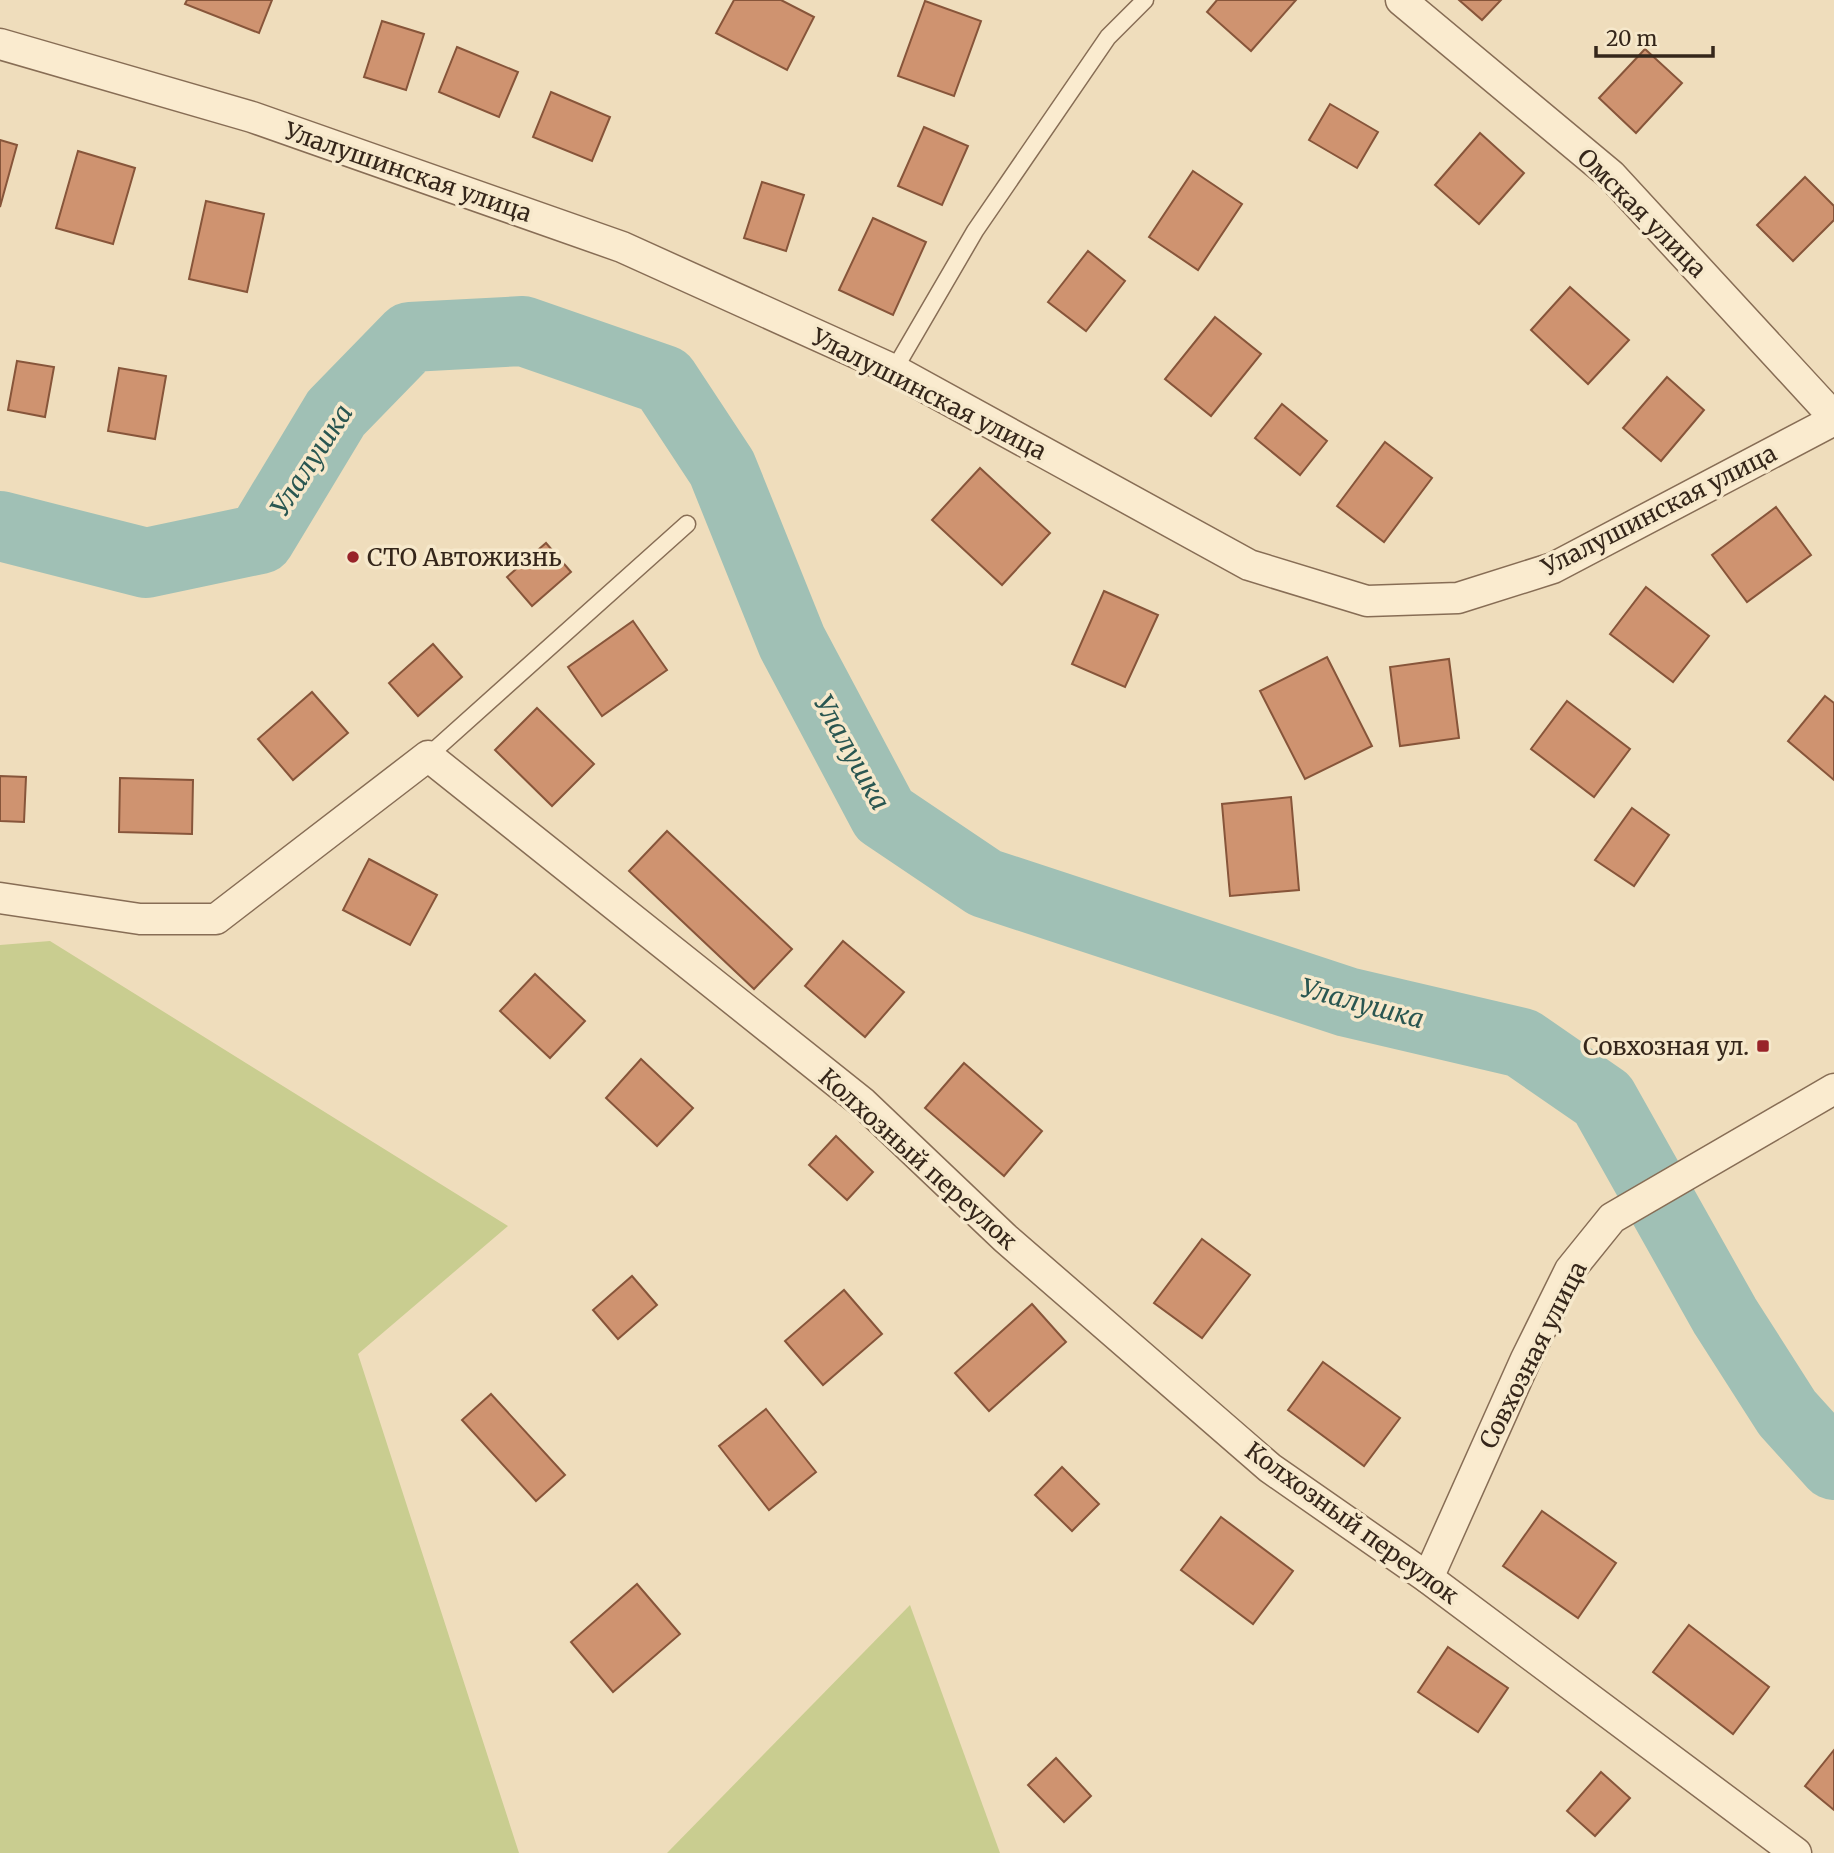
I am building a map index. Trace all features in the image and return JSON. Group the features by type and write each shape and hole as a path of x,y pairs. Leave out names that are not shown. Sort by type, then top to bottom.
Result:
{"street":[{"name":"Омская улица","path":"1401,0 1611,175 1834,418"},
{"name":"Улалушинская улица","path":"0,44 252,117 622,247 894,370 1249,565 1367,601 1458,598 1553,568 1834,418"},
{"path":"0,898 140,919 216,919 428,756"},
{"name":"Колхозный переулок","path":"428,756 863,1103 1005,1238 1270,1468 1428,1578 1765,1844 1796,1853"},
{"name":"Совхозная улица","path":"1428,1578 1526,1359 1570,1270 1612,1218 1834,1089"}],"lane":[{"path":"894,370 975,231 1108,37 1145,0"},
{"path":"428,756 687,524"}],"green space":[{"path":"50,941 508,1226 358,1354 519,1853 0,1853 0,945"},
{"path":"910,1605 1000,1853 667,1853"}],"building":[{"path":"187,0 272,0 259,33 185,4"},
{"path":"734,0 781,0 814,17 787,70 716,33"},
{"path":"1217,0 1296,0 1251,51 1207,12"},
{"path":"1459,0 1501,0 1482,20"},
{"path":"925,1 981,21 954,96 898,76"},
{"path":"382,21 424,34 406,90 364,77"},
{"path":"457,47 518,72 499,117 439,92"},
{"path":"1645,49 1682,83 1636,133 1599,98"},
{"path":"551,92 610,117 592,161 533,137"},
{"path":"1330,104 1378,132 1357,168 1309,140"},
{"path":"924,127 968,146 942,205 898,186"},
{"path":"1480,133 1524,173 1479,224 1435,185"},
{"path":"0,140 17,145 0,207"},
{"path":"78,151 135,168 113,244 56,228"},
{"path":"1193,171 1242,204 1198,270 1149,237"},
{"path":"1805,177 1834,206 1834,220 1793,261 1757,225"},
{"path":"762,182 804,195 786,251 744,238"},
{"path":"206,201 264,214 247,292 189,279"},
{"path":"873,218 926,242 893,315 839,290"},
{"path":"1088,251 1125,281 1086,331 1048,302"},
{"path":"1570,287 1629,340 1588,384 1531,330"},
{"path":"1215,317 1261,354 1211,416 1165,379"},
{"path":"17,361 54,367 45,417 8,410"},
{"path":"119,368 166,376 155,439 108,431"},
{"path":"1667,377 1704,410 1661,461 1623,428"},
{"path":"1282,404 1327,441 1300,475 1255,438"},
{"path":"1385,442 1432,478 1384,542 1337,506"},
{"path":"980,468 1050,533 1002,585 932,520"},
{"path":"1776,507 1811,555 1747,602 1712,555"},
{"path":"546,543 571,572 532,606 507,577"},
{"path":"1646,587 1709,636 1673,682 1610,634"},
{"path":"1104,591 1158,615 1125,687 1072,664"},
{"path":"633,621 667,670 602,716 568,667"},
{"path":"433,644 462,677 418,716 389,683"},
{"path":"1327,657 1372,746 1305,779 1260,691"},
{"path":"1449,659 1459,738 1400,746 1390,667"},
{"path":"312,692 348,733 293,780 258,739"},
{"path":"1825,696 1834,703 1834,780 1788,741"},
{"path":"1567,701 1630,749 1594,797 1531,749"},
{"path":"537,708 594,764 552,806 495,750"},
{"path":"0,776 26,777 24,822 0,821"},
{"path":"120,778 193,780 192,834 119,832"},
{"path":"1291,797 1299,890 1230,896 1222,804"},
{"path":"1632,808 1669,835 1634,886 1595,860"},
{"path":"667,831 792,949 754,989 629,871"},
{"path":"369,859 437,895 410,945 343,910"},
{"path":"843,941 904,992 865,1037 805,986"},
{"path":"535,974 585,1021 550,1058 500,1011"},
{"path":"641,1059 693,1108 657,1146 606,1098"},
{"path":"964,1063 1042,1131 1004,1176 925,1108"},
{"path":"836,1136 873,1172 847,1200 809,1165"},
{"path":"1202,1239 1250,1275 1202,1338 1154,1303"},
{"path":"632,1276 657,1305 618,1339 593,1310"},
{"path":"844,1290 882,1334 823,1385 785,1341"},
{"path":"1032,1304 1066,1342 989,1411 955,1373"},
{"path":"1323,1362 1400,1418 1364,1466 1288,1410"},
{"path":"491,1394 565,1475 536,1501 462,1420"},
{"path":"766,1409 816,1472 769,1510 719,1446"},
{"path":"1062,1467 1099,1504 1072,1531 1035,1495"},
{"path":"1542,1511 1616,1563 1578,1618 1503,1566"},
{"path":"1221,1517 1293,1571 1253,1624 1181,1570"},
{"path":"637,1584 680,1634 613,1692 571,1642"},
{"path":"1689,1625 1769,1687 1733,1734 1653,1672"},
{"path":"1448,1647 1508,1688 1478,1732 1418,1692"},
{"path":"1834,1750 1834,1810 1805,1786"},
{"path":"1056,1758 1091,1796 1064,1822 1028,1785"},
{"path":"1601,1772 1630,1798 1595,1836 1567,1811"}],"waterway":[{"name":"Улалушка","path":"0,526 146,563 260,539 336,413 410,337 523,331 664,380 722,468 792,642 884,815 985,883 1347,1002 1522,1043 1603,1099 1725,1316 1787,1413 1834,1465"}],"place":[{"name":"СТО Автожизнь","path":"353,557"},
{"name":"Совхозная ул.","path":"1763,1046"}]}
